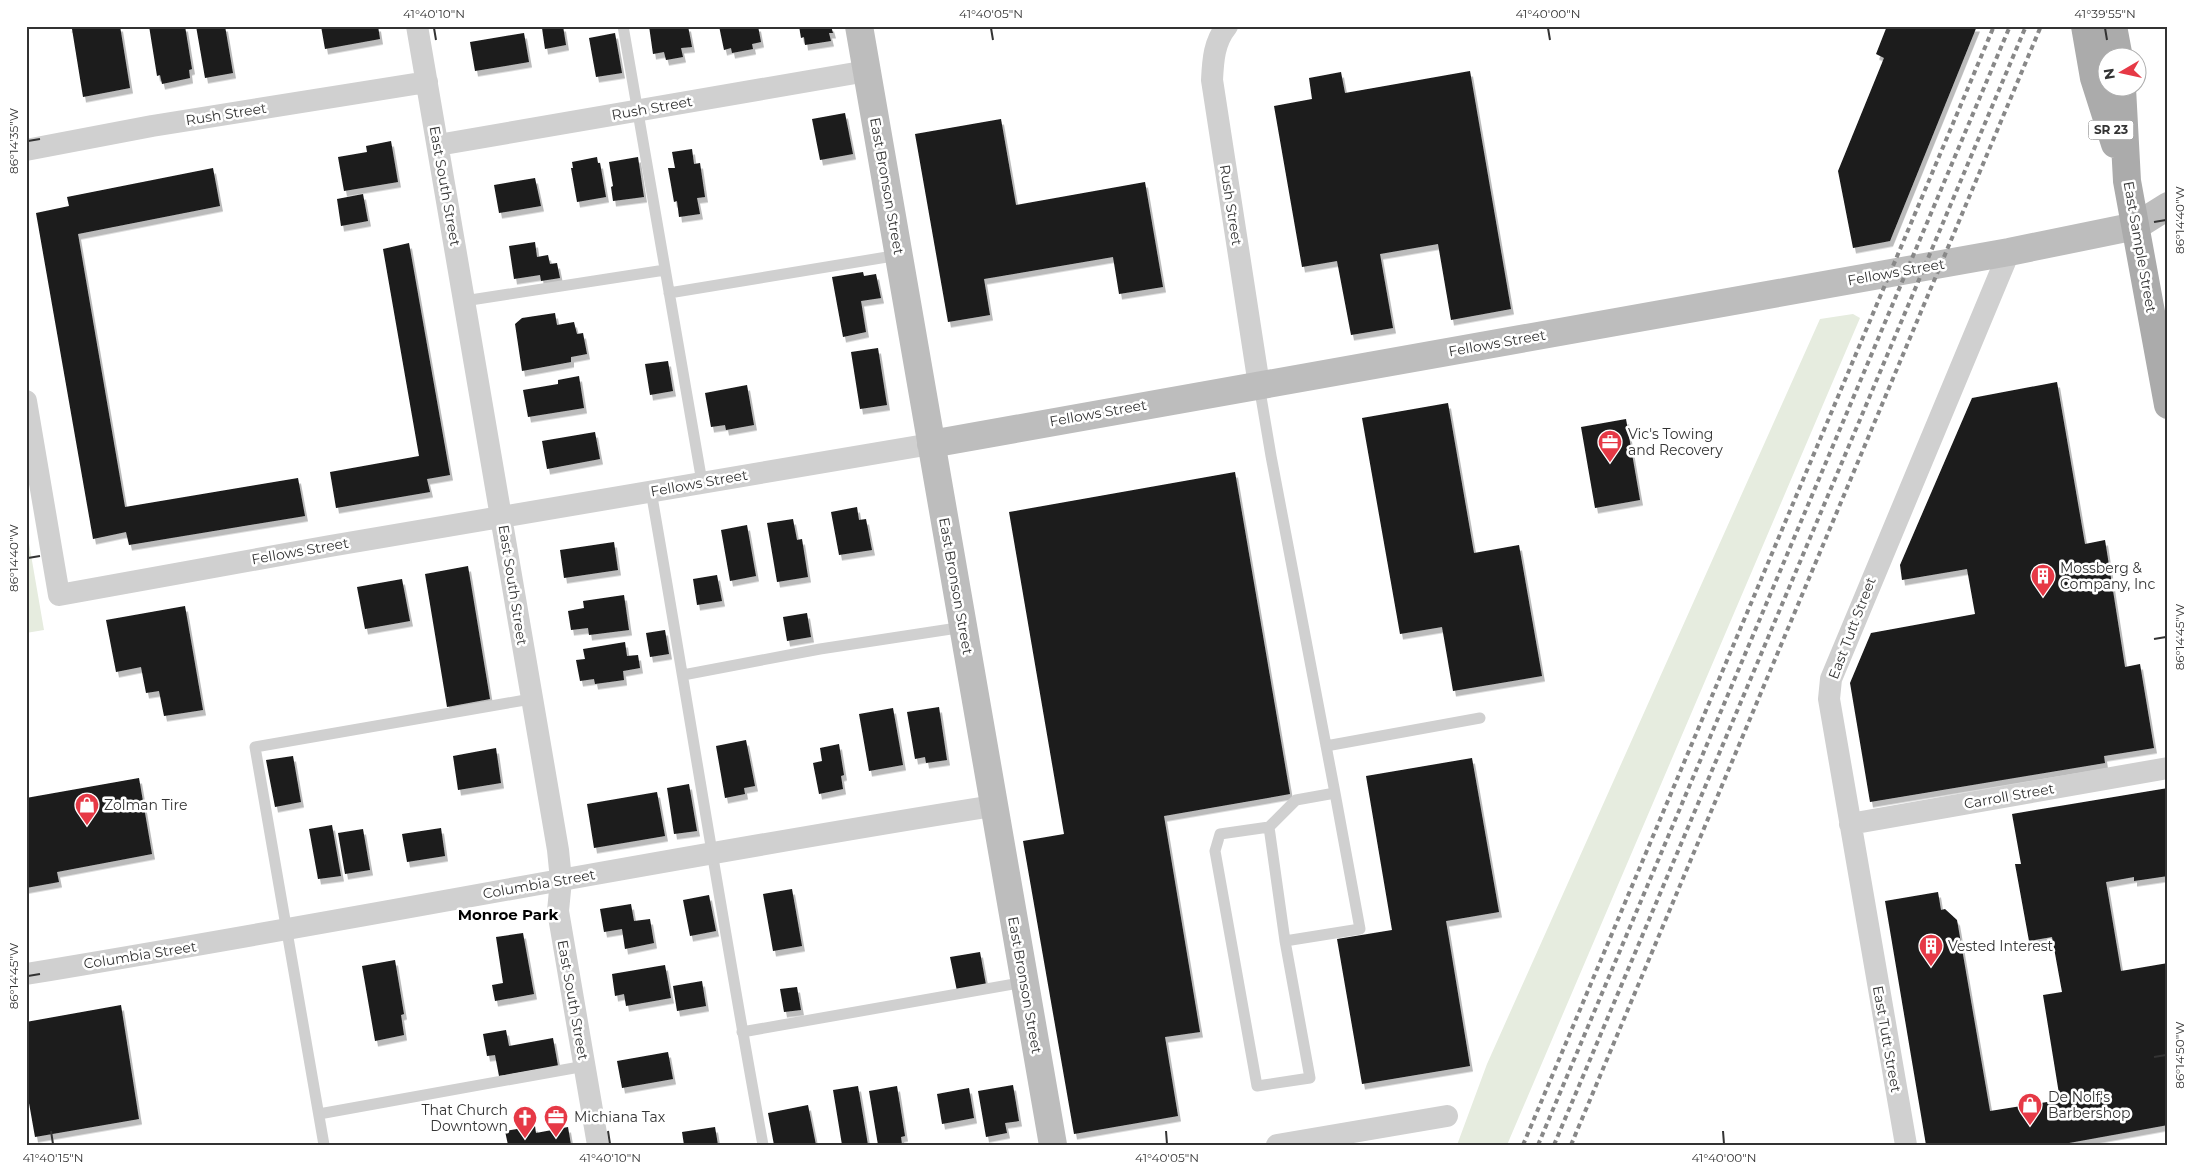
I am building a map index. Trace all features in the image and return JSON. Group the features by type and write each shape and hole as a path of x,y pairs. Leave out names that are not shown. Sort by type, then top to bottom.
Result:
{"main road":[{"name":"SR 23","path":"2085,26 2094,78 2128,182"},
{"path":"2113,26 2117,48"},
{"name":"East Sample Street","path":"2123,98 2128,182 2168,405"}],"street":[{"name":"East South Street","path":"417,26 558,850 561,880 558,911 598,1145"},
{"name":"East Bronson Street","path":"859,26 1053,1145"},
{"name":"Rush Street","path":"1227,26 1215,50 1212,80 1259,386"},
{"name":"Rush Street","path":"438,145 867,71"},
{"name":"Rush Street","path":"26,150 152,126 427,82"},
{"name":"Fellows Street","path":"26,401 59,595 330,546 931,444 2009,252 2136,226 2168,206"},
{"name":"Fellows Street","path":"2136,226 2168,231"},
{"name":"East Tutt Street","path":"1906,1145 1829,699 1831,679 2009,252"},
{"name":"Carroll Street","path":"1850,824 2168,768"},
{"name":"Columbia Street","path":"26,974 286,931 561,880 993,806"},
{"path":"1277,1145 1447,1116"}],"lane":[{"path":"623,26 702,482"},
{"path":"669,293 899,255"},
{"path":"464,301 665,270"},
{"path":"1259,386 1270,456 1360,929 1285,941"},
{"path":"651,491 683,675 711,854 762,1145"},
{"path":"683,675 820,649 964,627"},
{"path":"324,1145 255,746 531,699"},
{"path":"1326,746 1480,718"},
{"path":"1269,827 1285,941 1310,1078 1257,1086 1215,851 1220,834 1269,827 1296,800 1335,793"},
{"path":"742,1032 1025,982"},
{"path":"319,1114 585,1066"}],"shaded area":[{"path":"1853,314 1860,318 1507,1145 1457,1145 1487,1064 1820,319"},
{"path":"26,526 44,630 26,633"}],"building":[{"path":"68,26 120,26 130,88 83,97 72,29"},
{"path":"149,26 185,26 192,69 189,70 190,78 162,84 160,75 157,76"},
{"path":"196,26 225,26 233,73 205,78"},
{"path":"321,26 378,26 380,39 325,49"},
{"path":"563,26 566,45 545,49 542,28"},
{"path":"649,26 688,26 692,47 681,48 683,57 666,60 664,52 653,54"},
{"path":"719,26 758,26 761,42 752,44 753,49 732,53 731,48 724,50"},
{"path":"799,26 831,26 833,33 829,33 831,41 805,45 804,37 801,38"},
{"path":"1887,26 1977,26 1890,241 1853,248 1838,171 1884,58 1876,54"},
{"path":"524,33 529,62 475,71 470,42"},
{"path":"615,33 622,73 596,77 589,38"},
{"path":"1470,71 1511,309 1451,320 1438,244 1380,254 1393,328 1351,335 1337,261 1302,267 1274,106 1312,99 1309,78 1341,72 1345,93"},
{"path":"845,113 853,154 820,160 812,119"},
{"path":"1001,119 1016,205 1145,182 1163,287 1119,294 1113,257 984,279 990,315 948,322 915,134"},
{"path":"391,141 398,182 344,191 338,157 367,152 366,146"},
{"path":"692,149 694,164 700,163 705,197 697,198 700,214 679,217 677,201 674,202 668,168 675,168 672,152"},
{"path":"597,157 598,163 600,163 606,197 577,202 571,168 573,168 572,162"},
{"path":"638,157 644,197 613,201 611,187 613,186 609,162"},
{"path":"213,168 220,206 78,234 125,507 298,478 305,516 129,545 126,532 93,539 36,213 69,206 67,197"},
{"path":"535,178 541,206 499,213 494,185"},
{"path":"363,194 368,221 341,226 337,199"},
{"path":"535,242 537,257 548,255 550,264 557,263 560,278 541,281 540,275 514,279 509,246"},
{"path":"409,243 450,475 427,479 430,492 336,508 330,472 419,456 383,249"},
{"path":"863,272 864,276 876,274 881,298 861,301 866,332 843,337 832,277"},
{"path":"555,313 557,325 574,322 577,334 583,333 587,354 571,357 571,362 522,371 515,324 522,318"},
{"path":"878,348 887,405 860,409 851,352"},
{"path":"668,361 673,391 650,395 645,364"},
{"path":"579,376 584,408 528,417 523,390 558,384 558,380"},
{"name":"Mossberg & Company, Inc","path":"2057,382 2085,544 2105,540 2125,667 2140,664 2154,748 2104,756 2105,763 1870,802 1850,683 1871,633 1975,614 1967,569 1902,580 1900,565 1972,398"},
{"path":"747,385 754,425 726,430 725,425 711,427 705,393"},
{"path":"1448,403 1474,553 1519,545 1542,676 1453,691 1442,627 1400,634 1362,418"},
{"name":"Vic's Towing and Recovery","path":"1626,419 1640,500 1595,508 1581,427"},
{"path":"595,432 600,459 547,469 542,441"},
{"path":"1235,472 1290,794 1164,816 1200,1032 1165,1037 1178,1116 1074,1134 1023,841 1064,834 1009,512"},
{"path":"857,507 859,520 866,519 872,550 839,555 831,512"},
{"path":"793,519 797,540 802,539 808,577 777,582 767,523"},
{"path":"747,525 756,576 730,581 721,530"},
{"path":"614,542 618,570 564,578 560,550"},
{"path":"468,566 490,699 447,707 425,574"},
{"path":"717,575 722,601 697,605 693,579"},
{"path":"402,579 410,621 365,629 357,587"},
{"path":"624,595 629,630 589,635 588,628 571,630 568,611 584,608 583,601"},
{"path":"185,606 203,710 164,716 159,691 146,693 141,667 116,672 106,620"},
{"path":"807,613 811,637 787,641 783,617"},
{"path":"665,630 669,654 650,657 646,633"},
{"path":"625,642 627,656 638,655 640,668 623,671 624,680 595,684 594,679 580,681 576,660 585,659 583,649"},
{"path":"939,707 947,760 926,763 925,757 915,759 907,712"},
{"path":"893,708 903,765 869,771 859,714"},
{"path":"746,740 755,786 744,788 745,794 725,798 716,746"},
{"path":"839,744 844,775 841,776 843,789 819,794 813,763 822,761 820,748"},
{"path":"496,748 501,783 458,790 453,756"},
{"path":"293,756 301,802 275,807 266,760"},
{"path":"1472,758 1499,912 1446,921 1470,1066 1362,1084 1337,939 1392,930 1366,776"},
{"name":"Zolman Tire","path":"139,778 152,854 57,872 59,882 26,888 26,798"},
{"path":"689,784 697,831 674,834 667,788"},
{"name":"Vested Interest","path":"2168,788 2168,876 2134,881 2134,877 2106,882 2121,971 2168,963 2168,1125 2058,1145 1926,1145 1885,901 1938,892 1941,910 1945,909 1957,920 1990,1111 2060,1100 2043,995 2062,992 2052,937 2029,941 2015,864 2021,864 2012,814"},
{"path":"657,792 665,836 594,848 587,804"},
{"path":"332,825 341,876 318,879 309,829"},
{"path":"441,828 445,856 407,862 402,834"},
{"path":"363,829 370,870 345,874 338,833"},
{"path":"792,889 802,946 773,951 763,894"},
{"path":"709,895 716,931 690,936 683,900"},
{"path":"631,904 634,921 650,919 654,943 625,949 622,929 604,932 600,909"},
{"path":"523,933 534,994 495,1001 492,985 503,983 496,937"},
{"path":"980,952 986,985 957,991 950,957"},
{"path":"395,960 404,1014 401,1015 404,1035 375,1041 362,966"},
{"path":"665,965 671,998 626,1006 624,994 615,996 612,974"},
{"path":"702,981 706,1006 677,1011 673,986"},
{"path":"797,987 801,1010 784,1012 780,989"},
{"path":"121,1005 139,1119 35,1137 26,1086 26,1022"},
{"path":"506,1030 509,1046 553,1038 558,1066 499,1076 495,1055 487,1056 483,1034"},
{"path":"668,1052 673,1079 622,1088 617,1061"},
{"path":"1013,1085 1019,1121 1005,1123 1007,1133 986,1137 978,1091"},
{"path":"858,1086 868,1145 842,1145 833,1090"},
{"path":"897,1086 905,1136 901,1137 902,1145 878,1145 869,1091"},
{"path":"969,1088 974,1118 942,1124 937,1094"},
{"path":"808,1105 816,1145 774,1145 768,1113"},
{"path":"535,1126 536,1133 568,1127 571,1145 508,1145 505,1131"},
{"path":"715,1127 718,1145 684,1145 682,1132"}],"railway":[{"path":"1523,1145 1994,26"},
{"path":"1538,1145 2010,26"},
{"path":"1554,1145 2026,26"},
{"path":"1571,1145 2041,26"}],"place":[{"name":"Vic's Towing and Recovery","path":"1610,463"},
{"name":"Mossberg & Company, Inc","path":"2043,597"},
{"name":"Zolman Tire","path":"87,826"},
{"name":"Vested Interest","path":"1931,967"},
{"name":"De Nolf's Barbershop","path":"2030,1126"},
{"name":"Michiana Tax","path":"556,1138"},
{"name":"That Church Downtown","path":"525,1139"}],"district":[{"name":"Monroe Park","path":"508,915"}]}
